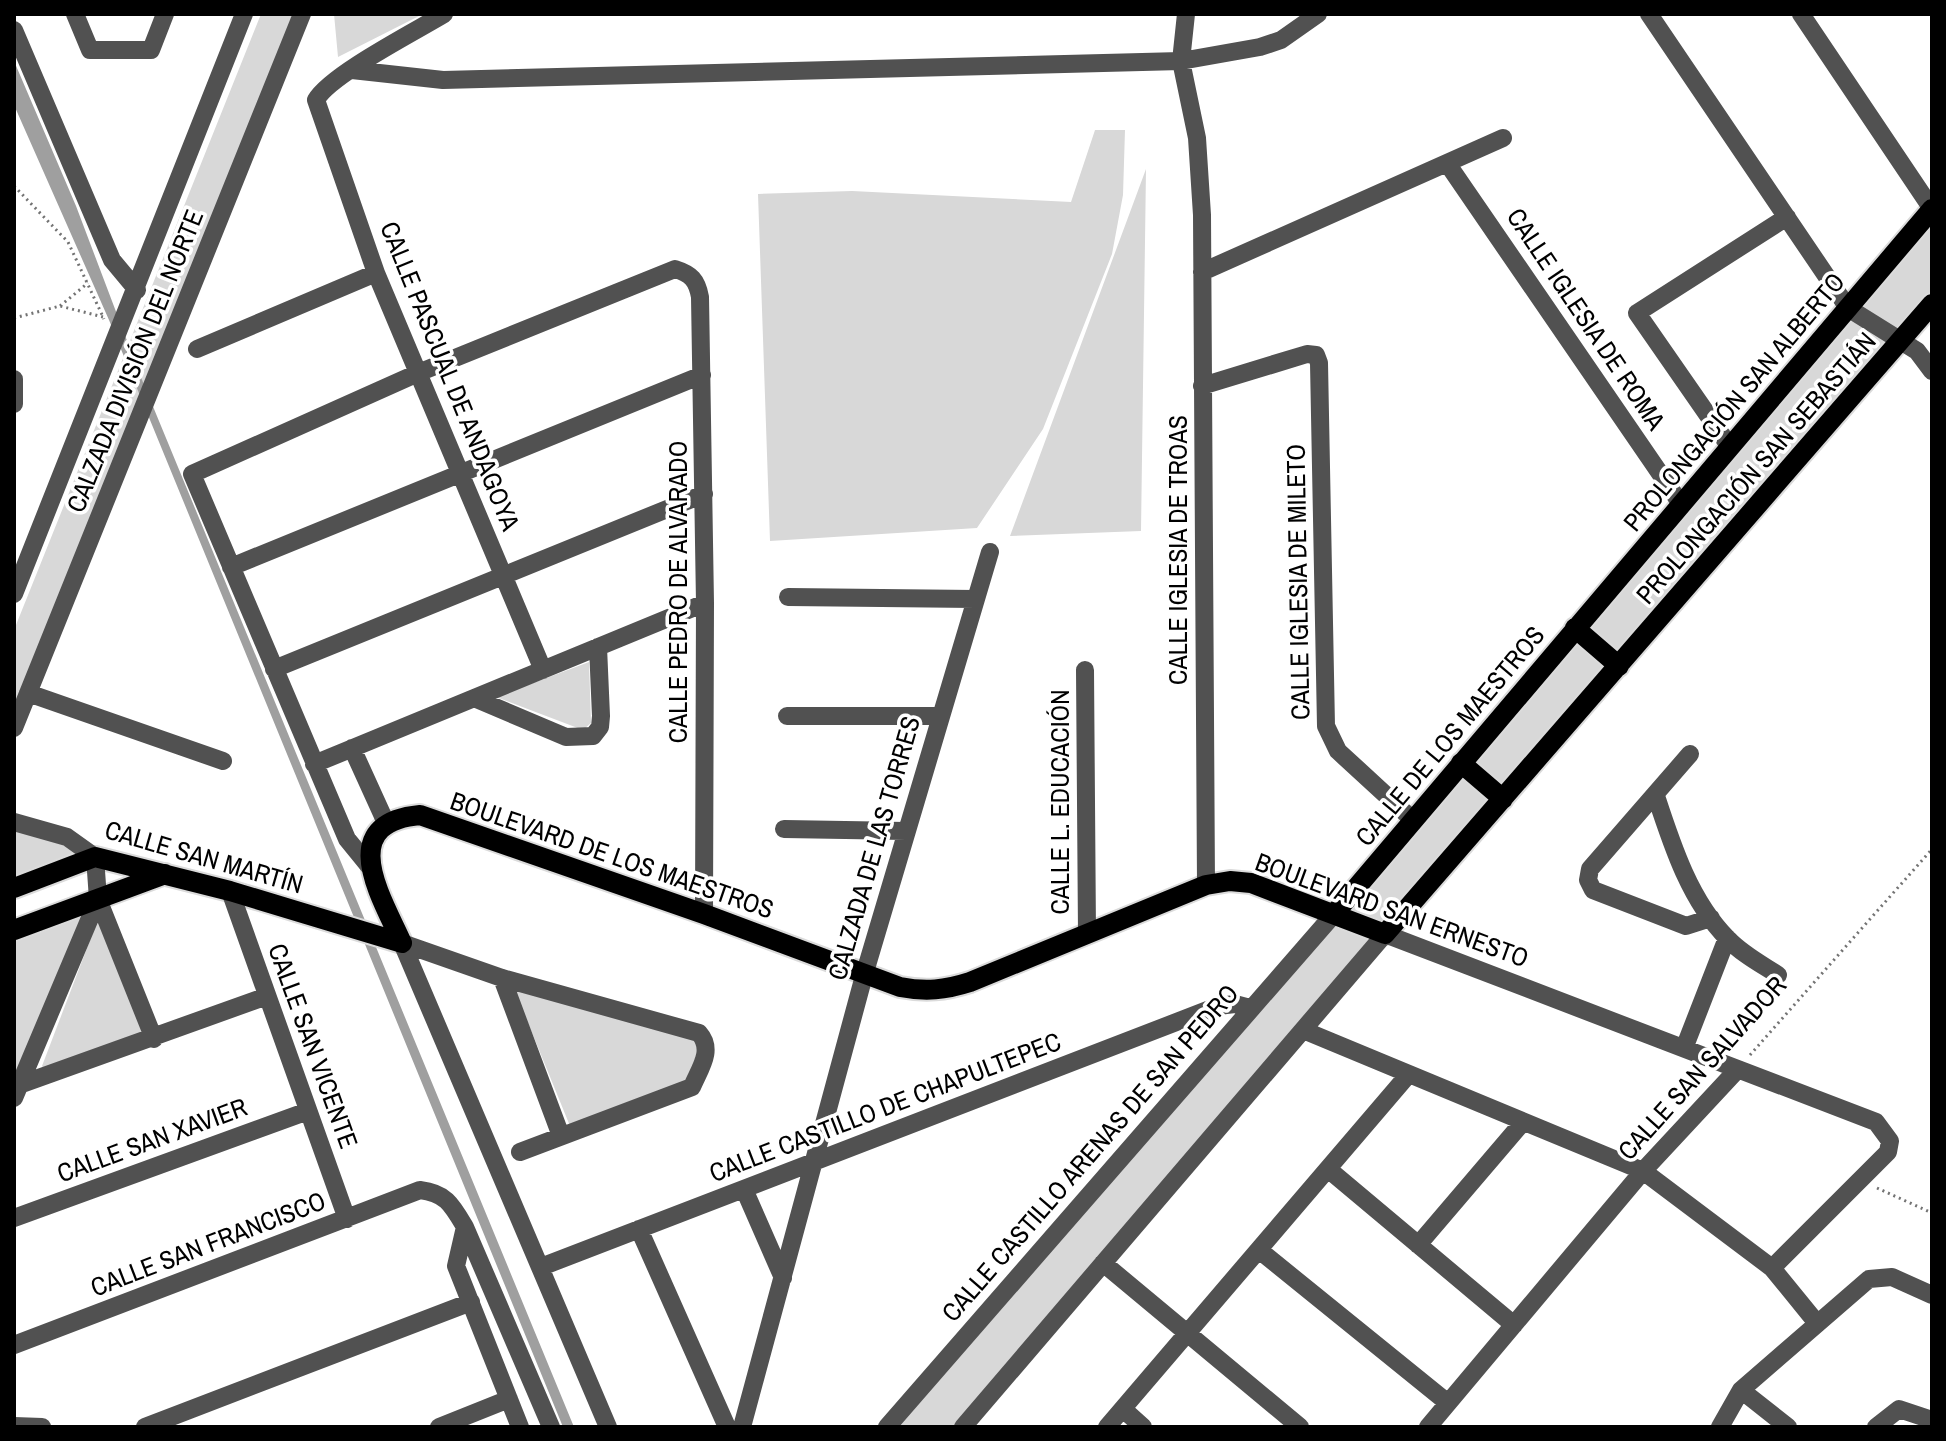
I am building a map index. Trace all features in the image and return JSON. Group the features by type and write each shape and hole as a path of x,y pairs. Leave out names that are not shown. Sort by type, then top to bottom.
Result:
{"main road":[{"name":"PROLONGACIÓN SAN ALBERTO","path":"1575,628 1932,209"},
{"name":"PROLONGACIÓN SAN SEBASTIÁN","path":"1619,666 1930,309"},
{"path":"1385,934 1619,666 1575,628"},
{"name":"CALLE DE LOS MAESTROS","path":"1334,914 1575,628"},
{"path":"1461,763 1503,799"},
{"name":"BOULEVARD DE LOS MAESTROS","path":"387,825 405,816 420,815 865,972"},
{"path":"387,825 370,850 369,866 402,943"},
{"path":"14,888 95,857"},
{"name":"CALLE SAN MARTÍN","path":"95,857 230,891 402,943"},
{"path":"14,930 165,874"},
{"name":"BOULEVARD SAN ERNESTO","path":"865,972 900,987 942,991 1206,885 1230,881 1251,883 1385,934"}],"street":[{"path":"75,14 90,50 151,50 165,14"},
{"name":"CALZADA DIVISIÓN DEL NORTE","path":"14,594 123,326 244,14"},
{"name":"CALZADA DIVISIÓN DEL NORTE","path":"14,728 302,14"},
{"path":"352,70 444,14"},
{"name":"CALLE IGLESIA DE TROAS","path":"1186,14 1181,61 1197,138 1202,215 1206,885"},
{"path":"352,70 443,80 1181,61 1260,47 1281,40 1318,14"},
{"path":"1649,14 1848,308 1917,351 1932,371"},
{"path":"1801,14 1932,209"},
{"path":"14,30 112,260 137,290"},
{"name":"CALLE PASCUAL DE ANDAGOYA","path":"352,70 320,92 316,100 376,273 543,670"},
{"path":"1202,272 1503,138"},
{"name":"CALLE IGLESIA DE ROMA","path":"1447,163 1681,504"},
{"path":"1730,447 1637,313 1787,217"},
{"name":"CALLE PEDRO DE ALVARADO","path":"418,373 661,272 675,269 688,273 697,283 700,297 704,494 704,914"},
{"path":"197,349 376,273"},
{"name":"CALLE IGLESIA DE MILETO","path":"1202,386 1307,354 1316,355 1319,363 1326,726 1338,751 1413,820"},
{"path":"369,866 347,839 192,474 418,373"},
{"path":"231,567 702,375"},
{"path":"14,379 14,404"},
{"path":"274,669 502,573 704,494"},
{"name":"CALZADA DE LAS TORRES","path":"742,1427 865,972 990,552"},
{"path":"788,597 975,599"},
{"path":"314,764 705,603"},
{"path":"474,698 566,737 593,736 600,727 601,716 598,647"},
{"name":"CALLE L. EDUCACIÓN","path":"1085,670 1087,934"},
{"path":"28,693 223,761"},
{"path":"787,716 940,716"},
{"path":"352,748 387,825"},
{"path":"1690,754 1590,869 1588,880 1593,890 1686,926 1711,918"},
{"path":"1656,796 1682,869 1711,918 1727,938 1778,975"},
{"name":"CALLE SAN MARTÍN","path":"14,822 67,837 95,857"},
{"path":"784,829 906,831"},
{"path":"95,857 98,899 154,1039"},
{"name":"CALLE SAN VICENTE","path":"230,891 347,1219"},
{"path":"17,1091 98,899"},
{"name":"CALLE CASTILLO ARENAS DE SAN PEDRO","path":"887,1427 1334,914"},
{"path":"963,1427 1385,934"},
{"name":"BOULEVARD SAN ERNESTO","path":"1385,934 1685,1046 1737,1070 1876,1122 1886,1130 1890,1141 1888,1152 1860,1180"},
{"path":"1685,1046 1727,938"},
{"path":"402,943 502,978 699,1033 706,1041 707,1054 692,1087 520,1152"},
{"path":"402,943 608,1427"},
{"path":"502,978 561,1136"},
{"path":"17,1091 267,996"},
{"name":"CALLE CASTILLO DE CHAPULTEPEC","path":"541,1267 1218,1006 1235,1004 1250,1008"},
{"path":"1303,1030 1643,1171 1772,1268 1816,1322"},
{"name":"CALLE SAN SALVADOR","path":"1428,1427 1643,1171 1737,1070"},
{"path":"1107,1427 1408,1075"},
{"name":"CALLE SAN XAVIER","path":"14,1218 308,1111"},
{"path":"1418,1245 1523,1122"},
{"path":"1328,1169 1514,1325"},
{"path":"1772,1268 1860,1180"},
{"path":"744,1189 783,1278"},
{"name":"CALLE SAN FRANCISCO","path":"14,1345 420,1190 439,1192 449,1201 465,1227"},
{"path":"465,1227 456,1266 520,1427"},
{"path":"465,1227 551,1427"},
{"path":"639,1229 727,1427"},
{"path":"1259,1250 1448,1403"},
{"path":"1103,1263 1300,1427"},
{"path":"1720,1427 1741,1390 1869,1279 1892,1277 1932,1295"},
{"path":"145,1427 471,1302"},
{"path":"1741,1390 1788,1427"},
{"path":"439,1427 509,1399"},
{"path":"1123,1409 1143,1427"},
{"path":"1876,1427 1899,1409 1932,1420"},
{"path":"14,1426 42,1427"}],"path":[{"path":"14,186 68,242 115,344"},
{"path":"14,318 60,306 89,283"},
{"path":"60,306 104,317"},
{"name":"CALLE SAN SALVADOR","path":"1737,1070 1932,849"},
{"path":"1860,1180 1932,1213"}],"shaded area":[{"path":"261,14 297,14 14,708 14,630"},
{"path":"334,14 423,14 338,57"},
{"path":"14,61 76,206 140,375 574,1427 563,1427 109,320 14,105"},
{"path":"1095,130 1125,130 1123,195 1112,254 1043,429 977,528 770,541 758,194 852,191 1071,202"},
{"path":"1146,169 1141,531 1010,536"},
{"path":"1932,217 1932,294 959,1427 893,1427"},
{"path":"589,662 591,723 583,730 496,697"},
{"path":"14,826 83,852 14,877"},
{"path":"100,914 147,1035 45,1070 42,1066"},
{"path":"83,916 14,1079 14,941"},
{"path":"513,986 694,1037 700,1043 687,1083 570,1126"}]}
